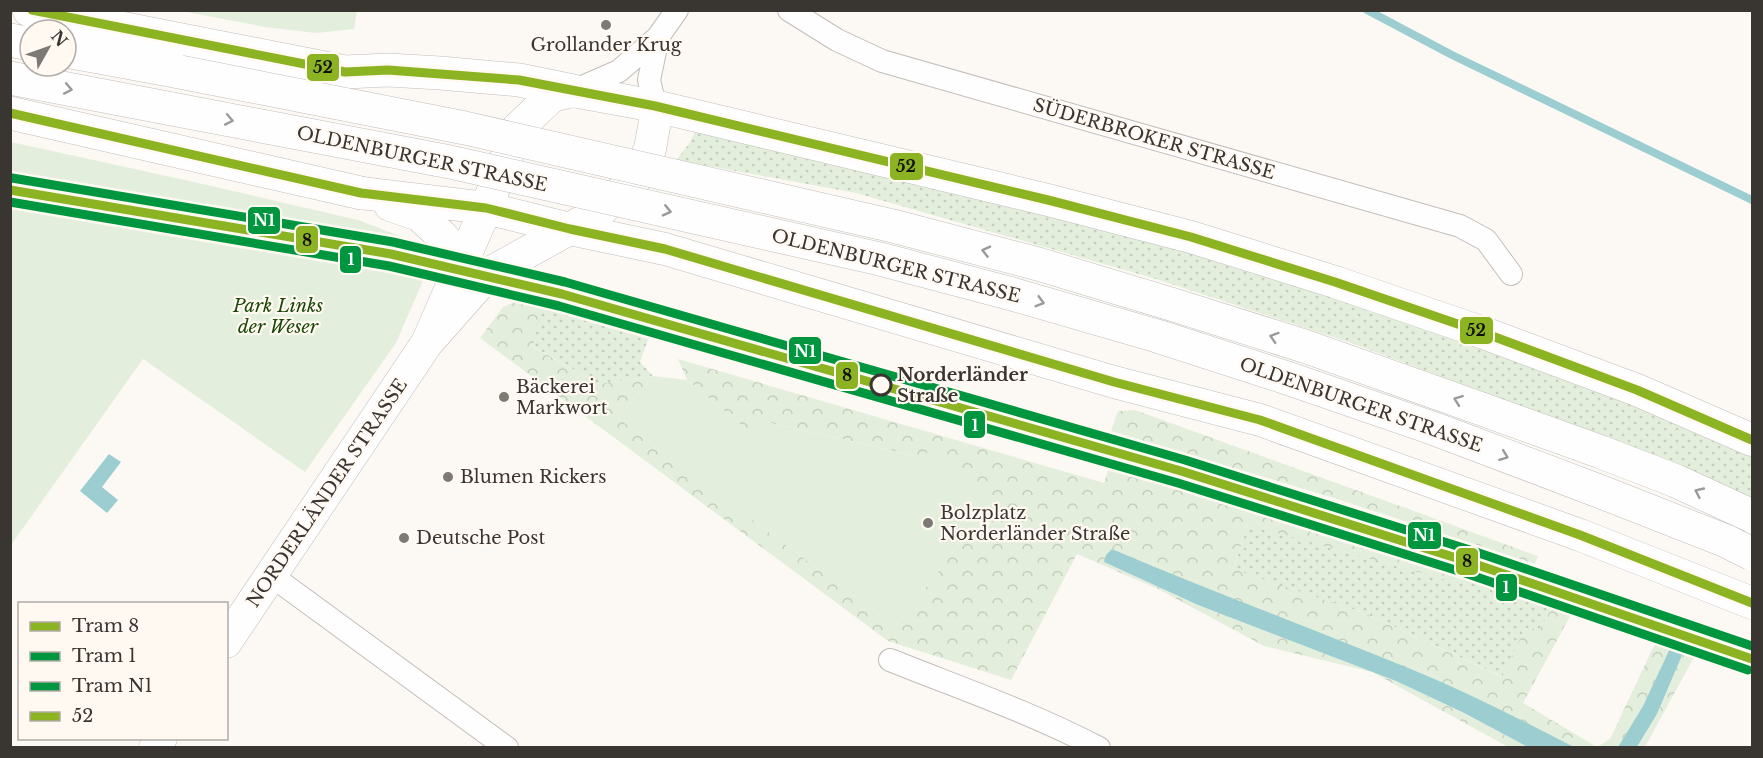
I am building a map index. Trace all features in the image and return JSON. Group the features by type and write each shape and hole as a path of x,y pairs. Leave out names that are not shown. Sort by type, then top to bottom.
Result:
{"highway":[{"path":"29,10 345,72 388,69 440,73 519,80 573,91"},
{"name":"OLDENBURGER STRASSE","path":"78,53 476,131 892,226 1038,264 1308,347 1601,452 1676,481 1752,516"},
{"name":"OLDENBURGER STRASSE","path":"10,78 461,165 858,254 1012,294 1157,336 1435,429 1726,541 1752,554"},
{"path":"10,113 362,192"}],"street":[{"path":"573,91 619,71 658,37 676,10"},
{"name":"SÜDERBROKER STRASSE","path":"789,10 837,40 882,61 1460,226 1486,240 1511,274"},
{"path":"655,106 649,80 658,37"},
{"path":"573,91 655,106 1048,200 1191,237 1335,282 1484,333 1637,390 1752,440"},
{"name":"NORDERLÄNDER STRASSE","path":"427,344 518,128 552,96 573,91"},
{"name":"NORDERLÄNDER STRASSE","path":"228,639 427,344 488,274 598,213 637,177 650,149 655,106"},
{"path":"362,192 486,208 665,249 1114,382 1260,420 1580,535 1752,603"},
{"path":"362,192 419,216 442,236 463,261"},
{"path":"272,576 507,747"},
{"path":"890,660 1040,720 1099,747"}],"green space":[{"path":"181,11 357,11 354,29 316,33 265,27"},
{"path":"695,132 855,168 1195,252 1387,312 1617,398 1752,454 1752,501 1551,417 1348,342 1156,279 856,193 676,160"},
{"name":"Park Links der Weser","path":"11,142 358,220 422,246 426,274 396,343 305,472 143,359 11,545"},
{"path":"524,298 542,301 533,347 599,384 653,376 618,418 895,627 995,498 936,452 916,456 758,420 748,431 687,380 678,359 1104,483 1111,461 1465,572 1454,582 1248,525 1233,569 1364,613 1502,677 1525,628 1540,629 1555,602 1574,609 1523,703 1597,747 1574,747 1420,673 1112,549 1104,562 1198,605 1396,681 1528,747 1508,747 1372,672 1264,646 1158,589 1077,554 1011,680 888,641 480,338 503,307"},
{"path":"542,301 652,328 640,362 653,376 599,384 532,346"},
{"name":"Norderländer Straße","path":"653,376 687,380 747,430 758,420 915,456 935,451 995,498 895,627 618,418"},
{"path":"1135,410 1538,556 1535,564 1337,499 1111,431 1118,411"},
{"path":"1248,524 1454,582 1465,572 1555,602 1540,629 1525,628 1503,677 1364,613 1233,570"},
{"path":"1658,637 1673,642 1643,706 1618,747 1597,747 1610,739"},
{"path":"1686,646 1698,650 1645,747 1637,748 1657,714"}],"water":[{"path":"109,454 121,462 102,487 118,500 107,513 80,491"},
{"path":"1112,549 1438,680 1574,747 1528,747 1396,681 1198,605 1104,562 1106,555"},
{"path":"1673,642 1686,646 1657,714 1637,747 1618,747 1643,706"}],"waterway":[{"path":"1367,10 1452,55 1752,200"}],"tram line":[{"name":"N1","path":"12,178 393,242 565,282 1185,460 1473,551 1752,646"},
{"name":"8","path":"10,190 391,254 562,294 1181,471 1469,562 1752,659"},
{"name":"1","path":"10,202 389,266 559,306 1178,483 1465,573 1748,670"}],"transit line":[{"name":"52","path":"32,10 345,72 388,70 519,80 655,106 1048,200 1191,237 1335,282 1484,333 1637,390 1752,440"},
{"name":"52","path":"10,113 361,193 486,208 665,249 1114,382 1260,420 1580,535 1752,603"}],"place":[{"name":"Grollander Krug","path":"606,25"},
{"name":"Norderländer Straße","path":"881,385"},
{"name":"Bäckerei Markwort","path":"504,397"},
{"name":"Blumen Rickers","path":"448,477"},
{"name":"Bolzplatz Norderländer Straße","path":"928,523"},
{"name":"Deutsche Post","path":"404,538"}]}
